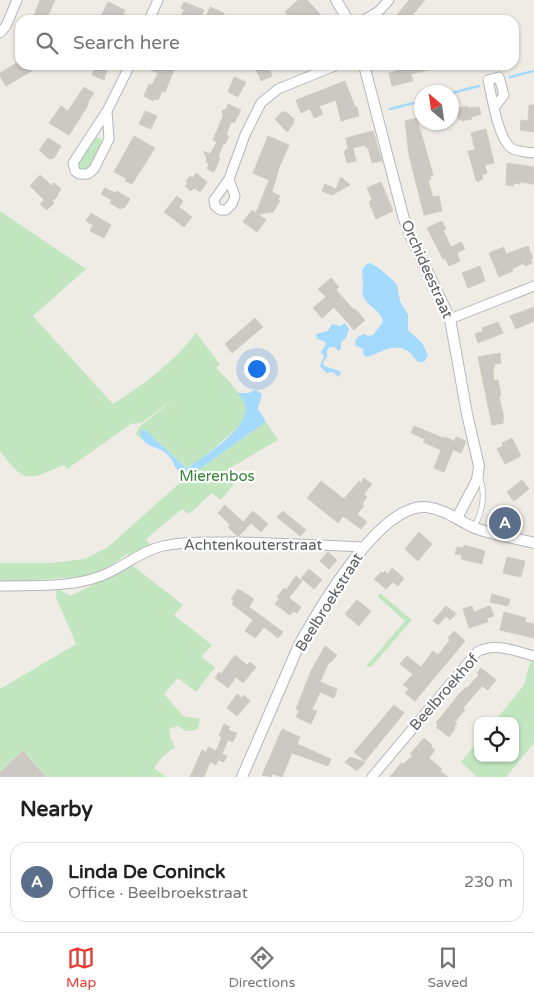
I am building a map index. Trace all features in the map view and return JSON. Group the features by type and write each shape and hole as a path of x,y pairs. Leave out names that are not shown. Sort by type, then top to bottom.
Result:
{"street":[{"path":"0,34 6,26 17,0"},
{"path":"151,15 158,0"},
{"path":"336,0 345,15"},
{"path":"373,15 379,12 389,0"},
{"path":"107,111 109,139 94,169 88,174 79,174 75,170 73,163 107,111 128,70"},
{"path":"229,179 245,135 261,103 278,89 325,70"},
{"name":"Orchideestraat","path":"365,70 404,219 450,319 467,414 479,466 479,476"},
{"path":"494,108 505,142 513,149 534,153"},
{"path":"450,319 534,286"},
{"path":"457,518 479,476"},
{"name":"Beelbroekstraat","path":"242,777 299,645 341,576 364,547 387,525 416,508 435,509 474,527 534,543"},
{"name":"Achtenkouterstraat","path":"0,586 73,584 100,577 144,553 163,546 203,542 285,543 364,547"},
{"name":"Beelbroekhof","path":"372,777 477,652 485,647 493,646 534,656"}],"lane":[{"name":"Orchideestraat","path":"474,527 481,514 482,488 479,476"}],"green space":[{"path":"98,137 102,141 101,147 87,170 81,170 77,165 79,161 92,141"},
{"path":"0,211 86,269 33,316 113,404 158,372 196,333 220,364 216,368 244,400 244,417 238,428 203,458 186,468 144,429 141,436 144,441 136,434 139,427 177,397 141,423 131,424 67,469 64,465 34,476 22,474 16,470 0,451"},
{"name":"Mierenbos","path":"266,422 278,440 232,467 237,480 221,500 212,493 189,514 182,509 146,539 152,547 130,559 127,554 105,570 88,576 0,583 0,563 51,563 84,559 107,548 182,481"},
{"path":"132,565 183,605 174,615 212,645 201,657 215,667 196,692 178,678 164,694 183,716 200,719 198,729 187,731 178,726 169,729 171,740 175,747 163,756 154,768 166,777 47,777 24,751 0,771 0,689 76,644 56,597 57,589 71,596"},
{"path":"380,593 412,620 371,667 366,666 405,621 378,597"},
{"path":"531,659 534,660 534,743 519,761 519,717 498,717 524,685"},
{"path":"474,746 474,762 518,762 506,777 477,777 461,762"}],"water":[{"path":"369,263 380,269 397,285 400,301 408,315 408,330 422,343 428,355 424,362 418,362 408,351 396,347 366,357 363,354 363,349 356,346 355,341 359,336 364,334 368,336 373,335 383,322 381,315 367,303 362,292 363,269"},
{"path":"345,323 349,329 346,338 341,342 341,349 338,351 335,347 329,347 327,357 323,362 324,366 340,371 341,374 338,377 333,372 326,373 320,366 324,356 321,352 326,344 324,341 317,339 316,335 328,331 332,324 340,326"},
{"path":"256,390 262,394 258,409 266,422 188,477 179,472 167,454 147,444 141,437 140,432 144,429 186,468 189,467 230,436 239,425 245,415 245,405 239,393 248,393"}],"building":[{"path":"40,0 55,0 48,15 34,15"},
{"path":"298,0 307,0 320,15 288,15 285,12"},
{"path":"409,0 425,0 412,15 397,15"},
{"path":"108,2 125,10 123,15 102,15"},
{"path":"184,2 204,10 202,15 182,15 184,10 181,8"},
{"path":"210,7 224,13 223,15 207,15"},
{"path":"15,64 15,70 33,70 6,86 0,73"},
{"path":"94,70 107,70 104,80 92,75"},
{"path":"151,70 174,70 165,92 162,91 158,100 154,99 153,101 144,96 149,84 152,85 158,73"},
{"path":"256,70 270,70 272,76 261,81"},
{"path":"428,70 411,74 413,81 392,86 389,73"},
{"path":"234,77 246,82 238,97 228,92"},
{"path":"345,81 359,116 341,121 336,100 319,106 323,114 314,118 310,109 301,113 296,100"},
{"path":"84,87 94,93 69,135 49,123 61,106 68,111"},
{"path":"228,104 241,110 234,123 231,122 226,135 229,136 225,144 223,144 214,172 207,169 209,164 206,162 204,151 210,154 217,142 213,140 223,116 222,111 227,108"},
{"path":"529,105 534,105 534,132 520,130 521,120 528,121"},
{"path":"467,106 468,108 479,107 481,114 471,117 472,119 462,121 461,119 459,120 459,108"},
{"path":"145,111 157,116 151,129 139,124"},
{"path":"285,111 295,120 287,132 275,119"},
{"path":"414,119 414,130 420,130 433,175 430,176 431,180 428,180 433,197 439,196 442,211 424,215 409,155 405,121"},
{"path":"486,129 494,163 485,165 487,173 482,175 483,178 478,182 468,151 475,150 471,133"},
{"path":"373,131 382,161 372,163 368,147 366,148 365,145 353,148 356,161 347,163 344,152 348,148 346,138"},
{"path":"134,136 155,148 132,184 125,181 126,178 114,172"},
{"path":"268,136 289,145 279,168 272,192 280,196 278,200 280,201 273,212 258,214 266,220 257,232 243,222 252,210 256,213 269,180 253,173"},
{"path":"48,138 61,146 54,158 49,159 39,150"},
{"path":"507,163 534,167 534,184 520,182 520,184 514,183 513,186 506,185"},
{"path":"196,173 207,182 200,192 194,188 191,191 185,186 188,184 186,182 190,176 193,178"},
{"path":"40,175 52,186 54,183 61,189 58,196 52,201 54,203 47,210 40,204 44,200 30,186"},
{"path":"341,177 350,185 332,195 322,191 325,184 336,189"},
{"path":"381,182 393,211 376,219 369,202 372,199 367,188"},
{"path":"105,188 115,193 117,191 130,199 125,207 120,209 110,203 112,200 101,194"},
{"path":"177,196 183,201 179,207 192,217 184,227 164,212"},
{"path":"91,213 111,225 104,238 90,231 93,225 86,221"},
{"path":"442,221 446,229 443,230 451,247 461,242 465,249 457,253 460,261 449,266 445,258 443,259 427,228"},
{"path":"528,246 533,258 531,259 532,263 525,266 524,263 512,269 513,271 499,277 489,253 504,247 506,254"},
{"path":"480,266 485,281 468,288 462,273"},
{"path":"331,278 339,287 336,290 365,320 354,330 334,307 322,318 313,308 326,297 318,289"},
{"path":"534,307 534,321 516,329 510,316"},
{"path":"255,318 263,327 232,353 225,344"},
{"path":"498,322 503,333 478,343 475,334 483,331 482,328"},
{"path":"500,353 501,363 495,364 493,371 494,381 498,380 501,396 499,396 504,418 503,423 492,425 478,357"},
{"path":"414,426 443,438 455,441 456,437 466,441 461,453 453,450 444,472 434,468 441,450 423,442 425,439 411,433"},
{"path":"512,438 521,456 505,464 497,449 503,446 502,443"},
{"path":"364,478 372,484 364,494 367,497 362,504 364,506 357,514 367,522 361,529 343,516 338,523 307,498 321,481 344,499 359,481 361,483"},
{"path":"522,480 529,489 514,501 507,492"},
{"path":"225,505 243,522 253,511 268,524 261,532 251,523 237,536 228,527 230,525 218,513"},
{"path":"283,511 306,530 300,536 277,517"},
{"path":"419,532 432,544 418,561 405,549"},
{"path":"464,545 485,551 482,564 461,559 462,555 455,554 457,547 463,548"},
{"path":"328,552 337,560 329,569 320,561"},
{"path":"507,557 525,561 521,577 503,573"},
{"path":"392,568 404,578 398,586 393,582 386,589 374,579 381,572 385,571 388,574"},
{"path":"309,569 322,580 314,589 301,578"},
{"path":"296,576 302,581 289,598 301,607 297,613 293,611 290,615 275,604 279,599 277,597 284,588 286,590"},
{"path":"238,589 254,599 249,607 283,632 278,638 264,627 255,638 245,631 253,620 232,604 234,601 231,599"},
{"path":"492,594 510,599 508,606 490,602"},
{"path":"357,600 371,611 359,626 345,614"},
{"path":"446,606 456,614 450,620 446,616 438,625 433,621"},
{"path":"472,606 474,612 490,606 494,616 487,618 488,622 469,628 463,609"},
{"path":"504,612 526,618 525,622 534,624 534,638 500,630"},
{"path":"454,631 465,641 415,701 405,693 409,689 403,685 413,674 400,664 407,656 421,667 433,651 438,655 450,640 448,638"},
{"path":"325,646 337,655 329,662 320,682 337,689 334,698 320,692 312,710 317,711 311,724 296,717 299,711 296,709 311,671"},
{"path":"235,655 247,665 250,662 256,667 243,683 236,677 228,688 215,678 219,672 221,674"},
{"path":"481,668 496,680 488,690 482,686 463,708 465,710 457,719 455,729 449,737 436,727 438,725 436,723 460,693 479,675 477,673"},
{"path":"237,694 242,698 244,695 250,701 237,716 227,708"},
{"path":"394,705 404,713 365,761 354,752"},
{"path":"224,724 230,727 228,730 237,733 233,742 228,740 222,754 227,756 224,762 218,760 216,765 210,762 204,777 190,777 202,750 206,752 208,747 216,751 222,737 219,736"},
{"path":"282,729 300,737 297,744 331,759 328,766 292,753 282,777 272,774 271,777 262,775"},
{"path":"424,738 435,750 429,758 448,777 390,777 401,763 403,764 413,756 410,754"},
{"path":"23,751 46,777 0,777 0,772"},
{"path":"350,757 365,762 357,771 345,762"}],"waterway":[{"path":"510,77 534,71"},
{"path":"459,91 479,86"},
{"path":"390,109 414,103"}],"place":[{"name":"Linda De Coninck","path":"505,523"}]}
